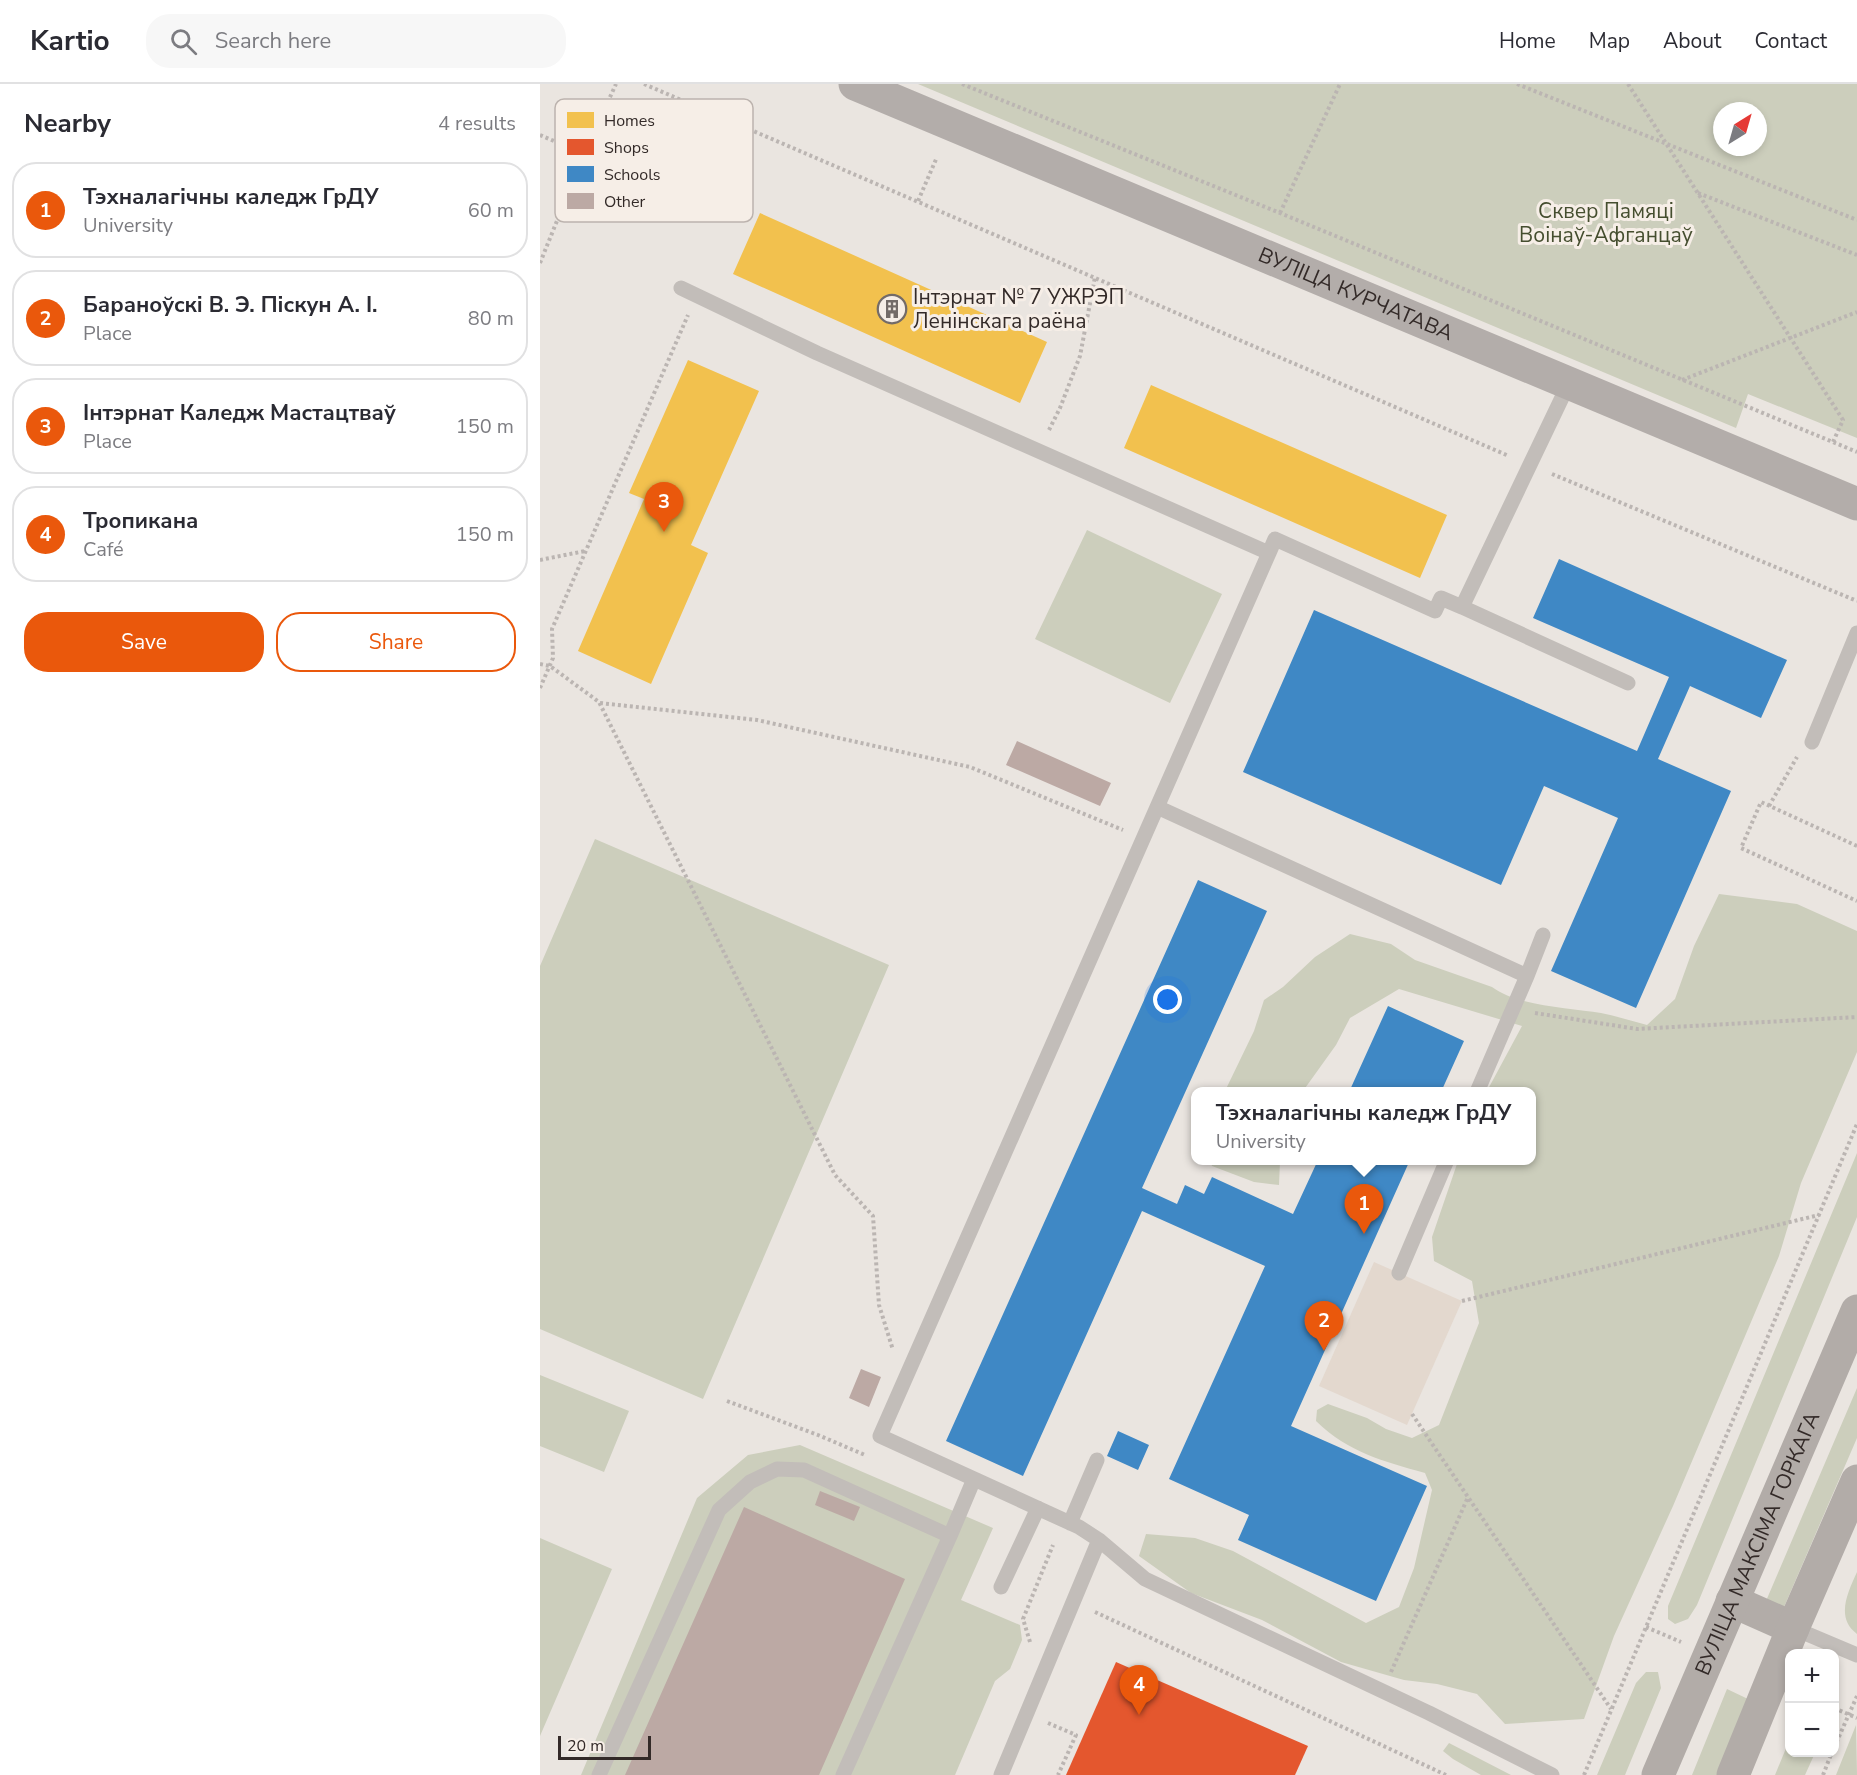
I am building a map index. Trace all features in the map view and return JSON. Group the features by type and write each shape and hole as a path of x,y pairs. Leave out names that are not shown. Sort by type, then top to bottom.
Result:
{"main road":[{"name":"ВУЛІЦА КУРЧАТАВА","path":"855,84 1857,504"},
{"name":"ВУЛІЦА МАКСІМА ГОРКАГА","path":"1658,1775 1857,1311"},
{"path":"1733,1775 1793,1628 1857,1481"},
{"path":"1732,1601 1793,1628"}],"lane":[{"path":"681,288 817,353 1269,553"},
{"path":"1462,607 1528,464 1569,383"},
{"path":"1552,1775 1383,1691 1145,1580 1099,1540 1070,1523 880,1436 1275,538 1435,611 1441,598 1628,683"},
{"path":"1812,742 1857,633"},
{"path":"1157,807 1527,976"},
{"path":"1479,1087 1543,935"},
{"path":"1399,1273 1445,1165"},
{"path":"1070,1523 1097,1460"},
{"path":"599,1775 719,1510 750,1482 777,1469 804,1470 950,1536"},
{"path":"843,1775 974,1479"},
{"path":"1001,1587 1038,1508"},
{"path":"1001,1775 1099,1540"},
{"path":"1793,1628 1857,1655"}],"path":[{"path":"609,99 616,84"},
{"path":"644,84 679,99"},
{"path":"962,84 1857,452"},
{"path":"1280,213 1340,84"},
{"path":"1517,84 1857,220"},
{"path":"1628,84 1843,420 1833,442"},
{"path":"963,95 968,85"},
{"path":"753,131 1528,464 1857,601"},
{"path":"540,135 555,141"},
{"path":"918,201 937,157"},
{"path":"1697,192 1857,255"},
{"path":"540,263 557,222"},
{"path":"1038,451 1060,408 1080,356 1095,277"},
{"path":"540,688 553,658 552,629 696,296"},
{"path":"1682,380 1857,312"},
{"path":"540,560 585,551"},
{"path":"540,664 550,666 599,702 835,1175 873,1216 879,1305 895,1358 901,1389"},
{"path":"599,702 757,720 970,766 1143,839"},
{"path":"1769,806 1798,755"},
{"path":"1857,846 1761,802 1741,848 1857,902"},
{"path":"1512,1010 1637,1029 1857,1017"},
{"path":"1584,1775 1857,1124"},
{"path":"1462,1300 1819,1215"},
{"path":"727,1401 818,1435 871,1458"},
{"path":"1412,1414 1611,1710"},
{"path":"1383,1691 1468,1496"},
{"path":"1023,1619 1053,1545"},
{"path":"1086,1608 1446,1775"},
{"path":"1646,1627 1684,1644"},
{"path":"1839,1737 1857,1696"},
{"path":"1839,1710 1857,1718"},
{"path":"1039,1719 1076,1736 1058,1775"},
{"path":"1823,1775 1830,1757"},
{"path":"1432,1768 1434,1775"}],"green space":[{"name":"Сквер Памяці Воінаў-Афганцаў","path":"918,84 1857,84 1857,438 1748,394 1736,428"},
{"path":"1087,530 1222,594 1170,703 1035,639"},
{"path":"595,839 889,965 703,1399 540,1329 540,966"},
{"path":"1719,894 1797,904 1857,931 1857,1052 1801,1183 1779,1256 1673,1506 1614,1636 1584,1719 1505,1724 1477,1694 1437,1684 1404,1680 1341,1662 1262,1620 1191,1593 1139,1556 1146,1534 1195,1538 1233,1551 1366,1623 1399,1607 1414,1568 1432,1490 1425,1473 1381,1460 1341,1441 1316,1421 1317,1410 1328,1404 1412,1438 1439,1425 1479,1323 1472,1281 1434,1261 1432,1237 1457,1165 1536,1165 1536,1087 1489,1087 1522,1026 1399,989 1350,1018 1336,1045 1306,1087 1227,1087 1254,1031 1264,1000 1283,987 1315,957 1350,934 1391,944 1415,960 1492,987 1515,998 1544,1005 1601,1013 1647,1025 1675,999 1694,946"},
{"path":"1857,1153 1857,1217 1697,1605 1688,1619 1675,1624 1668,1619 1668,1606"},
{"path":"1280,1165 1279,1185 1254,1182 1212,1166"},
{"path":"540,1375 629,1411 604,1472 540,1446"},
{"path":"1857,1388 1857,1438 1784,1607 1766,1601"},
{"path":"800,1445 993,1528 961,1600 1020,1625 1022,1640 1010,1669 995,1681 955,1775 581,1775 697,1498 748,1455"},
{"path":"540,1538 612,1569 540,1736"},
{"path":"1857,1572 1857,1634 1846,1620 1845,1604"},
{"path":"1646,1672 1658,1672 1661,1688 1625,1775 1597,1775 1636,1683"},
{"path":"1727,1689 1748,1699 1717,1775 1692,1775"},
{"path":"1856,1725 1857,1775 1836,1775"},
{"path":"1449,1743 1511,1775 1481,1775 1443,1751"},
{"path":"1785,1751 1785,1757 1813,1757 1805,1775 1775,1775"}],"shaded area":[{"path":"1374,1262 1462,1301 1407,1425 1319,1386"}],"building: Homes":[{"name":"Інтэрнат № 7 УЖРЭП Ленінскага раёна","path":"760,213 1047,342 1020,403 733,274"},
{"path":"688,360 759,391 691,545 708,553 651,684 578,651 644,499 629,493"},
{"path":"1151,385 1447,515 1420,578 1124,448"}],"building: Shops":[{"path":"1116,1662 1308,1746 1295,1775 1066,1775"}],"building: Schools":[{"path":"1559,559 1787,660 1761,718 1690,686 1658,759 1731,791 1636,1008 1551,971 1618,818 1544,786 1501,885 1243,772 1314,610 1637,751 1669,677 1533,618"},
{"path":"1198,880 1267,911 1142,1188 1177,1204 1185,1185 1204,1194 1212,1177 1293,1214 1316,1165 1408,1165 1291,1426 1427,1486 1376,1601 1238,1540 1249,1515 1169,1479 1265,1266 1142,1211 1023,1476 946,1441"},
{"path":"1388,1006 1464,1041 1443,1087 1351,1087"},
{"path":"1118,1431 1149,1445 1138,1470 1107,1456"}],"building: Other":[{"path":"1017,741 1111,783 1100,806 1006,765"},
{"path":"861,1369 881,1377 869,1407 849,1398"},
{"path":"820,1491 860,1507 854,1521 815,1505"},
{"path":"744,1507 905,1579 819,1775 625,1775"}],"place":[{"name":"Інтэрнат № 7 УЖРЭП Ленінскага раёна","path":"892,309"},
{"name":"Інтэрнат Каледж Мастацтваў","path":"664,532"},
{"name":"Тэхналагічны каледж ГрДУ","path":"1364,1234"},
{"name":"Бараноўскі В. Э. Піскун А. І.","path":"1324,1351"},
{"name":"Тропикана","path":"1139,1715"}]}
